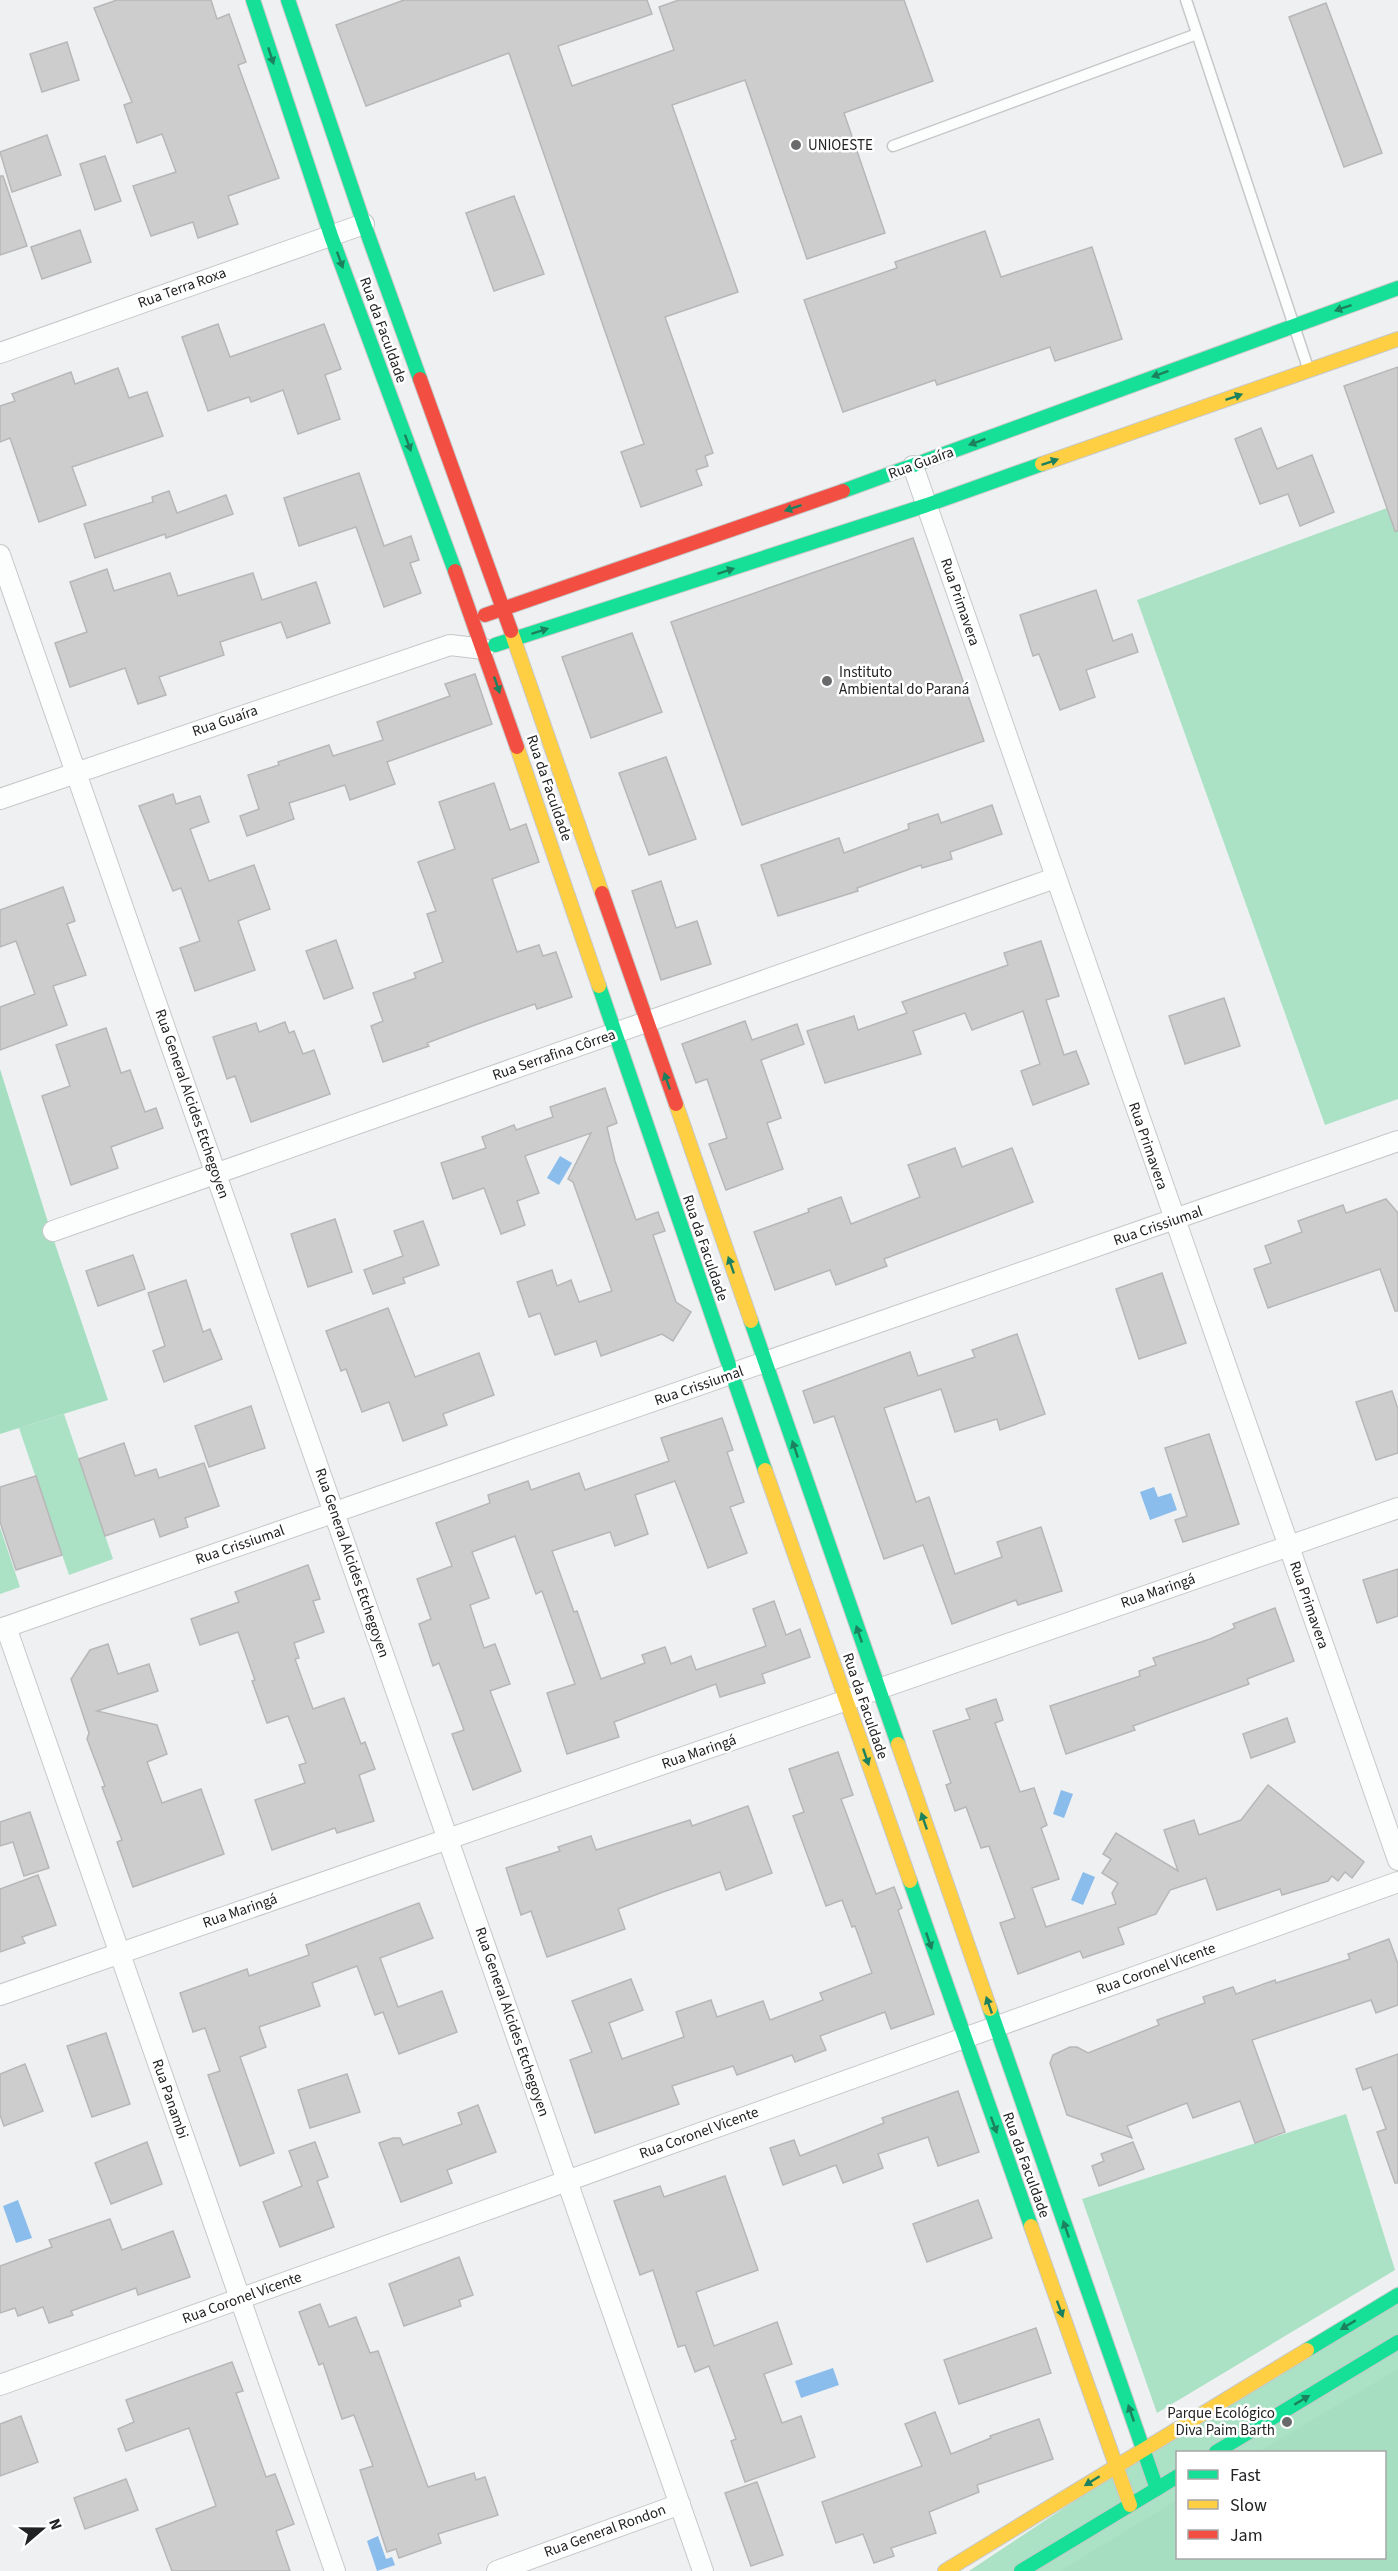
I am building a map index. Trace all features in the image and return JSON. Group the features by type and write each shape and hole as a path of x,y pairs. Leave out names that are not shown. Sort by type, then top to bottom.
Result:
{"street":[{"name":"Rua da Faculdade","path":"253,0 331,236 474,619 730,1375 1130,2505"},
{"name":"Rua da Faculdade","path":"288,0 363,224 503,609 1156,2489"},
{"name":"Rua Terra Roxa","path":"0,353 363,224"},
{"name":"Rua Guaíra","path":"450,645 474,619 913,466 1398,288"},
{"name":"Rua Guaíra","path":"0,799 450,645 484,649 927,505 1398,339"},
{"name":"Rua Primavera","path":"913,466 1398,1860"},
{"name":"Rua General Alcides Etchegoyen","path":"0,555 703,2571"},
{"name":"Rua Serrafina Côrrea","path":"53,1231 1055,878"},
{"name":"Rua Crissiumal","path":"3,1628 1398,1141"},
{"name":"Rua Maringá","path":"0,1995 1398,1508"},
{"name":"Rua Panambi","path":"3,1628 334,2571"},
{"name":"Rua Coronel Vicente","path":"0,2385 1398,1882"},
{"path":"945,2571 1398,2295"},
{"path":"1218,2451 1398,2342"},
{"path":"1021,2571 1176,2477"},
{"name":"Rua General Rondon","path":"497,2571 680,2504"}],"lane":[{"path":"1186,0 1309,371"},
{"path":"893,146 1197,34"}],"green space":[{"path":"1398,504 1398,1099 1325,1125 1137,600"},
{"path":"0,1069 51,1232 108,1400 0,1434"},
{"path":"64,1414 113,1559 69,1575 19,1428"},
{"path":"0,1527 20,1587 0,1594"},
{"path":"1346,2114 1395,2270 1157,2413 1082,2199"},
{"name":"Parque Ecológico Diva Paim Barth","path":"1398,2286 1398,2571 969,2571"},
{"path":"1398,2369 1398,2571 1060,2571 1176,2501 1176,2559 1386,2559 1386,2451 1260,2451"}],"water":[{"path":"560,1156 572,1163 559,1185 547,1178"},
{"path":"1154,1487 1158,1497 1171,1493 1177,1510 1150,1520 1140,1492"},
{"path":"1061,1790 1073,1794 1064,1818 1053,1814"},
{"path":"1083,1872 1095,1877 1083,1905 1071,1900"},
{"path":"18,2200 32,2238 16,2243 3,2206"},
{"path":"833,2368 839,2385 801,2398 795,2381"},
{"path":"378,2536 386,2559 392,2557 395,2565 377,2571 367,2541"}],"building":[{"path":"117,0 211,0 217,19 229,14 246,62 238,65 279,178 228,196 238,224 198,238 193,222 151,236 133,186 176,172 162,134 137,143 124,105 132,102 94,8"},
{"path":"404,0 647,0 652,14 558,46 572,86 674,50 659,7 679,0 904,0 933,81 844,113 885,233 807,259 745,80 672,105 738,292 665,317 713,453 705,456 708,466 696,470 702,485 641,507 621,452 644,444 509,53 366,106 336,25"},
{"path":"1326,3 1382,153 1344,167 1289,17"},
{"path":"67,42 79,80 42,92 30,54"},
{"path":"47,135 61,175 12,192 0,152"},
{"path":"105,156 121,201 95,210 80,164"},
{"path":"0,176 3,176 27,246 0,255"},
{"path":"514,196 544,274 494,291 466,213"},
{"path":"80,230 91,262 42,279 31,247"},
{"path":"985,231 1001,277 1092,247 1122,339 1055,361 1050,347 937,385 935,380 843,412 804,300 897,268 895,262"},
{"path":"218,324 230,357 324,324 341,369 325,375 340,419 298,434 283,390 251,402 249,397 208,411 182,337"},
{"path":"1398,367 1398,531 1395,531 1344,386"},
{"path":"118,368 129,398 147,392 163,436 72,467 86,505 39,522 10,438 0,442 0,406 15,401 12,394 71,372 75,384"},
{"path":"1261,428 1277,469 1312,455 1334,512 1300,526 1288,494 1260,504 1235,439"},
{"path":"359,473 384,546 411,536 419,560 410,563 421,593 384,607 356,527 299,546 284,498"},
{"path":"169,491 177,513 226,495 233,514 166,538 165,534 95,558 84,524 153,502 152,497"},
{"name":"Instituto Ambiental do Paraná","path":"913,538 984,741 742,825 671,622"},
{"path":"107,569 114,591 170,573 178,596 253,573 262,600 316,582 330,623 287,638 281,622 220,642 224,655 159,677 166,695 138,704 125,668 70,687 55,643 87,632 70,582"},
{"path":"1096,590 1113,641 1132,634 1138,652 1086,670 1095,697 1060,710 1039,654 1033,656 1020,615"},
{"path":"632,633 662,712 591,738 562,657"},
{"path":"475,674 492,724 387,762 395,784 350,800 345,785 289,803 294,819 247,836 240,816 259,809 248,775 329,745 333,756 383,740 377,722 450,696 445,684"},
{"path":"666,757 696,839 649,855 619,773"},
{"path":"494,783 510,830 526,824 539,862 492,879 517,952 539,945 543,956 556,952 572,997 537,1009 535,1004 427,1043 429,1046 383,1062 371,1026 383,1021 373,993 416,978 414,973 443,962 427,914 436,911 418,862 455,849 439,802"},
{"path":"173,794 176,804 200,796 209,822 190,829 209,881 254,865 270,909 238,921 255,970 195,991 180,948 200,941 181,888 173,891 139,806"},
{"path":"992,805 1002,834 950,852 952,859 922,868 921,865 857,888 858,891 778,916 761,865 839,838 844,853 909,829 908,824 938,814 941,823"},
{"path":"661,881 676,928 697,921 711,964 661,980 632,891"},
{"path":"63,887 75,921 67,924 86,975 53,986 67,1025 0,1050 0,1007 35,994 16,941 0,947 0,910"},
{"path":"336,940 353,988 324,999 306,951"},
{"path":"1041,941 1059,996 1046,1000 1064,1055 1076,1051 1089,1084 1033,1105 1021,1071 1040,1064 1023,1011 972,1030 965,1013 913,1031 921,1054 825,1083 807,1031 854,1016 858,1030 907,1013 902,1002 1008,965 1004,953"},
{"path":"1224,998 1240,1046 1185,1064 1169,1016"},
{"path":"745,1021 752,1040 797,1024 804,1044 761,1060 781,1118 767,1123 783,1169 726,1190 709,1144 727,1138 707,1079 696,1083 682,1044"},
{"path":"285,1022 289,1033 294,1031 303,1054 314,1050 330,1094 251,1122 235,1076 227,1079 213,1037 256,1023 259,1032"},
{"path":"106,1028 121,1073 130,1070 145,1112 156,1108 163,1128 111,1147 118,1168 71,1185 42,1096 70,1086 56,1045"},
{"path":"605,1088 617,1123 607,1127 615,1161 636,1220 658,1212 665,1231 653,1235 676,1302 691,1312 673,1341 662,1334 601,1356 596,1341 555,1355 540,1313 529,1317 517,1282 552,1270 557,1286 571,1280 579,1302 612,1291 573,1182 568,1179 591,1133 525,1156 539,1193 517,1201 525,1225 501,1234 484,1188 453,1199 441,1163 486,1148 482,1137 514,1125 516,1130 553,1117 550,1107"},
{"path":"955,1148 962,1167 1012,1148 1033,1202 884,1259 887,1266 836,1285 830,1270 775,1290 754,1232 809,1212 808,1209 841,1197 851,1224 920,1197 908,1165"},
{"path":"1386,1199 1398,1213 1398,1311 1395,1311 1380,1269 1268,1308 1254,1269 1271,1263 1265,1246 1302,1232 1298,1221 1343,1205 1346,1213"},
{"path":"335,1219 352,1272 308,1287 291,1234"},
{"path":"423,1221 439,1265 403,1278 405,1283 373,1294 364,1270 403,1256 394,1231"},
{"path":"133,1255 145,1289 98,1306 86,1271"},
{"path":"1162,1273 1186,1343 1139,1359 1116,1289"},
{"path":"186,1280 203,1332 210,1329 222,1359 164,1382 153,1351 165,1346 148,1293"},
{"path":"388,1308 415,1377 479,1353 494,1395 443,1414 447,1425 403,1441 389,1402 362,1412 346,1369 341,1371 326,1331"},
{"path":"1017,1334 1045,1414 1000,1430 997,1419 955,1432 941,1389 884,1408 916,1502 929,1497 955,1574 1002,1557 997,1542 1041,1527 1062,1591 1018,1605 1016,1600 952,1624 923,1545 884,1559 834,1416 814,1423 803,1391 910,1352 918,1376 975,1357 972,1350"},
{"path":"1392,1391 1398,1409 1398,1453 1376,1460 1356,1402"},
{"path":"251,1406 265,1448 209,1467 195,1426"},
{"path":"722,1418 733,1450 727,1452 744,1502 730,1507 747,1553 708,1568 675,1481 635,1495 648,1534 615,1546 610,1532 552,1551 574,1612 577,1611 601,1679 645,1663 642,1655 665,1647 671,1664 691,1656 696,1670 766,1646 753,1609 774,1601 786,1635 800,1629 810,1657 762,1674 765,1683 720,1697 716,1684 614,1722 619,1737 567,1754 547,1693 575,1684 542,1591 536,1594 515,1536 472,1552 489,1598 470,1605 484,1648 495,1644 510,1684 490,1691 521,1771 473,1790 452,1734 464,1730 439,1663 433,1666 419,1624 431,1619 417,1579 452,1566 436,1523 490,1503 488,1495 528,1481 531,1490 579,1473 585,1490 669,1461 661,1438"},
{"path":"1209,1434 1239,1524 1183,1542 1175,1520 1187,1516 1165,1448"},
{"path":"124,1443 135,1476 156,1469 159,1478 204,1463 219,1506 185,1518 188,1527 160,1537 154,1519 105,1536 79,1459"},
{"path":"36,1476 62,1555 16,1570 0,1522 0,1487"},
{"path":"308,1565 320,1599 313,1601 324,1632 294,1643 299,1658 295,1659 313,1709 344,1698 361,1744 365,1742 375,1769 359,1775 374,1821 337,1833 335,1828 272,1850 255,1800 305,1783 299,1765 306,1763 288,1716 267,1723 238,1632 200,1645 191,1619 239,1602 235,1592"},
{"path":"1398,1569 1398,1616 1377,1623 1363,1580"},
{"path":"1275,1608 1294,1661 1247,1679 1249,1684 1133,1726 1135,1730 1066,1754 1050,1706 1140,1676 1139,1671 1156,1665 1153,1658 1210,1639 1235,1628 1233,1624"},
{"path":"108,1644 118,1674 149,1664 158,1691 97,1711 157,1725 167,1754 147,1762 162,1803 201,1789 224,1854 133,1887 117,1842 122,1840 102,1787 105,1786 87,1739 89,1733 71,1679 90,1650"},
{"path":"996,1699 1003,1720 995,1723 1020,1792 1034,1788 1047,1825 1041,1828 1059,1879 1032,1888 1046,1927 1116,1904 1112,1893 1118,1883 1102,1873 1111,1859 1103,1854 1116,1833 1178,1871 1164,1830 1194,1820 1199,1835 1241,1820 1268,1785 1364,1862 1352,1878 1345,1872 1338,1881 1332,1876 1328,1881 1282,1895 1280,1889 1217,1910 1206,1878 1170,1890 1156,1914 1118,1928 1124,1944 1083,1958 1080,1951 1018,1974 1000,1923 1015,1918 989,1846 981,1848 966,1807 955,1811 946,1785 951,1783 933,1731 970,1719 966,1709"},
{"path":"1287,1718 1295,1742 1251,1758 1243,1734"},
{"path":"838,1752 853,1795 841,1799 876,1894 894,1887 902,1908 898,1910 934,2014 891,2029 885,2012 820,2036 826,2050 795,2062 792,2055 737,2075 733,2066 672,2086 679,2104 595,2133 570,2060 592,2052 572,2001 631,1979 643,2010 609,2023 622,2059 684,2037 676,2012 711,2000 717,2017 763,2001 770,2020 823,2000 820,1993 872,1973 855,1926 852,1927 842,1900 826,1906 793,1816 804,1812 789,1769"},
{"path":"748,1806 772,1873 726,1890 720,1872 663,1892 618,1909 625,1929 547,1957 531,1911 521,1915 506,1868 560,1851 558,1847 591,1836 596,1850 690,1820 692,1826"},
{"path":"30,1812 49,1868 24,1876 13,1842 0,1846 0,1822"},
{"path":"38,1875 56,1925 22,1937 25,1943 0,1952 0,1889"},
{"path":"419,1903 433,1938 380,1958 398,2007 442,1991 457,2032 399,2054 383,2012 375,2015 357,1966 312,1983 320,2006 259,2027 266,2047 240,2057 274,2153 240,2166 208,2075 220,2071 205,2028 193,2032 180,1993 247,1969 249,1976 309,1955 306,1945"},
{"path":"1389,1939 1398,1964 1398,2005 1376,2013 1371,2000 1252,2040 1285,2132 1255,2143 1240,2101 1193,2118 1187,2103 1127,2126 1132,2138 1067,2115 1050,2063 1053,2055 1070,2047 1077,2047 1088,2053 1159,2025 1157,2020 1205,2003 1203,1997 1233,1987 1236,1994 1275,1980 1276,1983 1350,1959 1348,1954"},
{"path":"106,2033 130,2104 92,2117 67,2046"},
{"path":"1398,2054 1398,2183 1395,2183 1377,2132 1386,2129 1371,2087 1363,2090 1356,2069"},
{"path":"25,2064 43,2111 4,2126 0,2115 0,2074"},
{"path":"347,2074 360,2112 310,2128 298,2090"},
{"path":"958,2091 979,2152 938,2166 928,2137 878,2154 883,2168 843,2183 836,2165 783,2185 770,2148 794,2140 800,2156 884,2123 882,2118"},
{"path":"478,2105 496,2152 447,2170 452,2183 401,2202 379,2143 400,2138 403,2145 462,2124 458,2113"},
{"path":"147,2142 162,2184 111,2204 95,2163"},
{"path":"315,2142 328,2177 317,2181 334,2227 280,2247 263,2202 302,2186 289,2151"},
{"path":"1133,2142 1144,2169 1099,2186 1092,2166 1104,2161 1101,2154"},
{"path":"725,2176 758,2270 696,2292 714,2346 777,2322 792,2364 764,2374 782,2423 801,2416 815,2457 745,2482 731,2441 736,2439 709,2366 695,2372 685,2345 678,2347 653,2270 640,2275 614,2201 660,2186 664,2197"},
{"path":"978,2200 992,2238 927,2262 913,2224"},
{"path":"110,2219 122,2250 173,2231 190,2277 138,2295 136,2288 71,2311 73,2315 49,2323 43,2307 18,2316 15,2308 0,2313 0,2266 52,2247 49,2240"},
{"path":"459,2257 473,2295 459,2300 461,2306 404,2326 389,2284"},
{"path":"320,2304 329,2327 356,2317 370,2353 378,2351 428,2487 474,2473 476,2480 485,2477 498,2515 438,2534 441,2543 399,2558 396,2549 387,2552 360,2470 373,2466 354,2415 342,2419 323,2363 319,2365 299,2312"},
{"path":"1036,2328 1051,2373 959,2404 944,2360"},
{"path":"232,2362 243,2391 236,2393 266,2477 275,2474 294,2524 276,2531 290,2571 172,2571 156,2529 216,2506 189,2428 126,2451 118,2429 134,2422 126,2400"},
{"path":"935,2412 951,2454 991,2438 990,2436 1039,2419 1053,2459 977,2485 979,2492 929,2512 936,2533 891,2548 894,2556 874,2563 863,2534 836,2543 822,2502 922,2466 905,2424"},
{"path":"21,2416 38,2462 0,2476 0,2424"},
{"path":"126,2479 138,2510 85,2529 74,2498"},
{"path":"757,2482 783,2555 751,2566 725,2493"}],"traffic: fast":[{"path":"253,0 331,236 455,571"},
{"path":"288,0 364,224 420,379"},
{"path":"843,491 1398,288"},
{"path":"495,645 927,505 1042,464"},
{"path":"599,986 765,1470"},
{"path":"751,1321 898,1744"},
{"path":"910,1881 1031,2226"},
{"path":"990,2009 1157,2489"},
{"path":"1307,2350 1398,2295"},
{"path":"1218,2451 1398,2342"},
{"path":"1021,2571 1176,2477"}],"traffic: slow":[{"path":"1042,464 1398,339"},
{"path":"511,631 602,893"},
{"path":"517,747 599,986"},
{"path":"676,1104 751,1321"},
{"path":"765,1470 910,1881"},
{"path":"898,1744 990,2009"},
{"path":"1031,2226 1130,2505"},
{"path":"945,2571 1307,2350"}],"traffic: jam":[{"path":"420,379 511,631"},
{"path":"485,615 843,491"},
{"path":"455,571 517,747"},
{"path":"602,893 676,1104"}],"place":[{"name":"UNIOESTE","path":"796,145"},
{"name":"Instituto Ambiental do Paraná","path":"827,681"},
{"name":"Parque Ecológico Diva Paim Barth","path":"1287,2422"}]}
